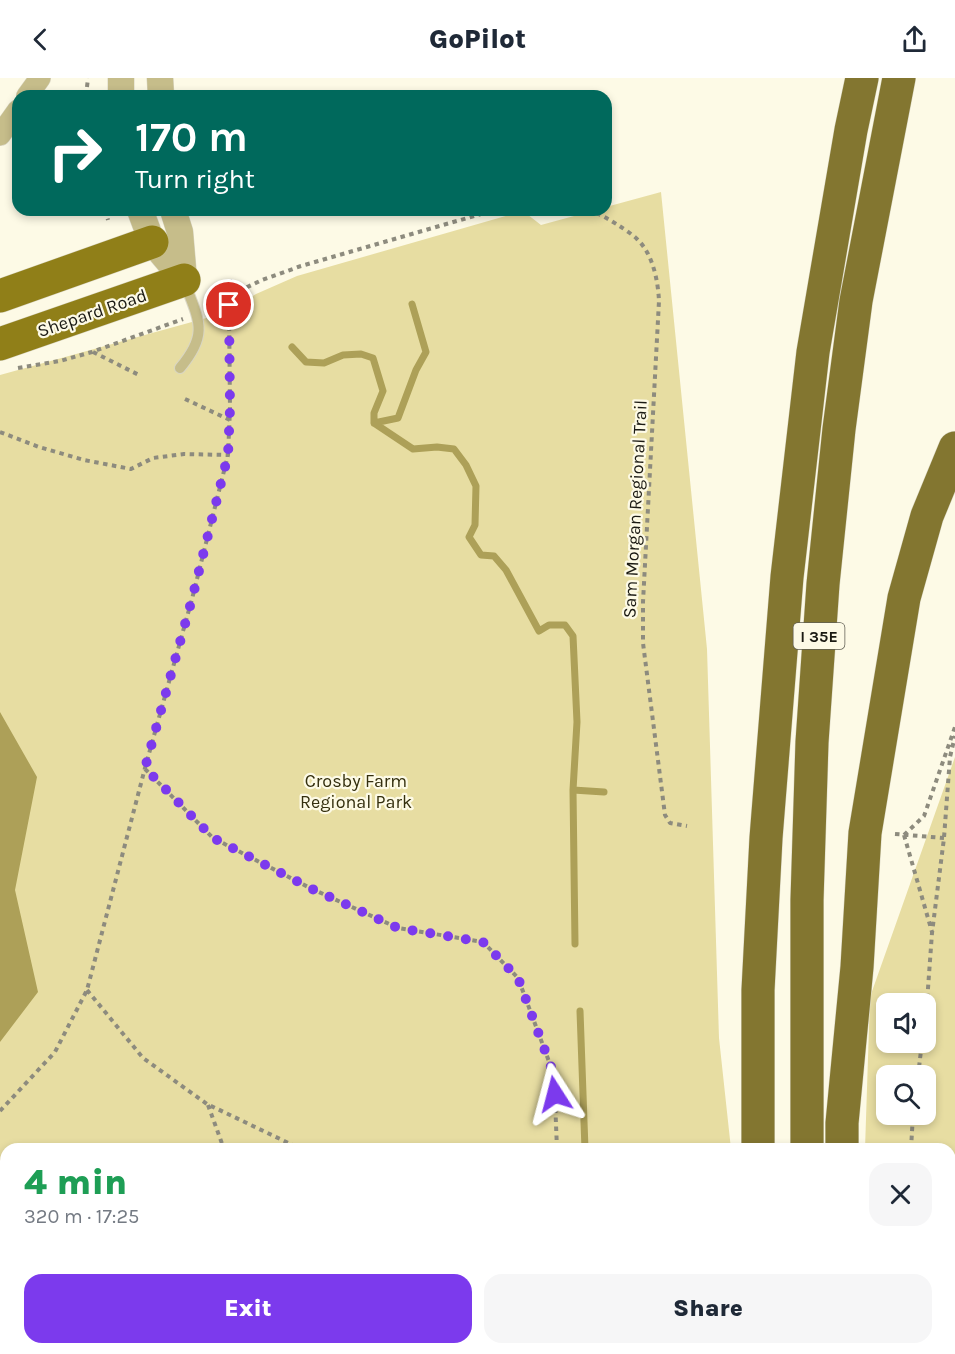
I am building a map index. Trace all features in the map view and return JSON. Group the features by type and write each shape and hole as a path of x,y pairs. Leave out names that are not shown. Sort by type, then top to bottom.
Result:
{"highway":[{"name":"I 35E","path":"758,1143 758,990 766,838 787,577 813,352 862,78"},
{"name":"I 35E","path":"807,1143 808,889 812,742 823,584 839,429 856,301 898,78"},
{"path":"0,296 152,242"},
{"name":"Shepard Road","path":"5,357 183,280"},
{"path":"842,1143 857,967 865,833 904,598 927,516 955,448"}],"street":[{"path":"0,135 12,118"},
{"path":"142,216 152,242 183,280"},
{"path":"175,216 180,232 183,280"}],"lane":[{"path":"180,368 193,352 200,335 197,314 183,280"}],"path":[{"path":"107,216 108,220"},
{"path":"0,1111 55,1052 87,990 192,599 228,455 229,305 237,292 262,280 301,266 474,216"},
{"name":"Sam Morgan Regional Trail","path":"600,216 615,223 638,240 648,255 658,281 659,301 643,602 643,643 665,815 669,823 687,826"},
{"path":"230,280 237,292"},
{"path":"211,311 229,305"},
{"path":"5,357 60,361 175,322"},
{"path":"92,352 141,376"},
{"path":"185,399 230,420"},
{"path":"0,432 39,447 84,460 131,469 153,458 184,454 228,455"},
{"path":"904,835 924,816 955,727"},
{"path":"928,993 950,757 955,736"},
{"path":"145,768 213,838 310,888 398,928 483,942 518,978 554,1075 557,1143"},
{"path":"895,834 944,838"},
{"path":"904,835 932,933"},
{"path":"87,990 142,1058 207,1104 288,1143"},
{"path":"207,1104 222,1143"},
{"path":"911,1143 912,1125"}],"green space":[{"name":"Crosby Farm Regional Park","path":"661,192 707,649 719,1038 730,1143 0,1143 0,375 239,309 240,304 256,294 297,276 506,216 529,216 541,225 574,216 612,216 612,205"},
{"path":"955,757 955,1143 865,1143 870,997"}],"shaded area":[{"path":"0,712 37,777 15,890 38,992 0,1042"}],"waterway":[{"path":"374,423 398,418 416,370 426,352 412,304"},
{"path":"292,347 306,362 324,363 343,355 361,354 373,358 383,391 374,413 374,423 413,449 437,447 454,449 466,465 476,486 475,525 469,537 481,555 494,556 506,570 539,631 549,625 565,625 573,636 577,722 573,790 575,944"},
{"path":"573,790 604,792"},
{"path":"580,1011 585,1143"}],"route":[{"path":"229,305 228,455 192,599 145,768 213,838 310,888 398,928 483,942 518,978 554,1075 555,1094"}]}
